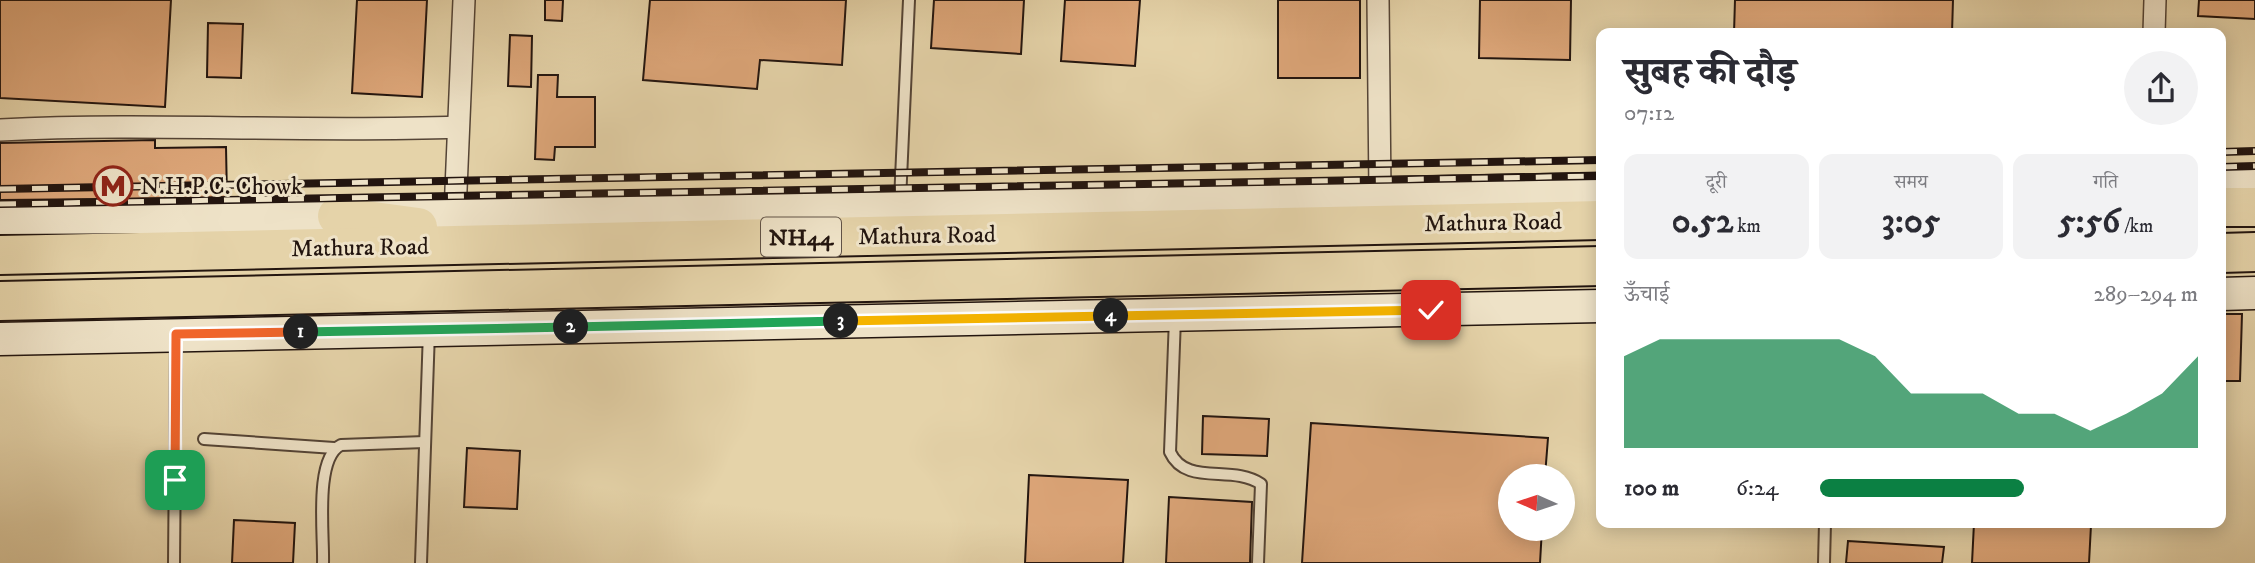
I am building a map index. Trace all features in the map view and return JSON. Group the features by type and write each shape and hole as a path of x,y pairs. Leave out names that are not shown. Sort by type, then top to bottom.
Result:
{"highway":[{"path":"2226,207 2255,207"},
{"path":"337,216 538,243"},
{"name":"Mathura Road","path":"0,255 1596,220"},
{"path":"2226,253 2255,252"},
{"name":"Mathura Road","path":"0,301 1596,266"}],"main road":[{"path":"2226,186 2255,185"},
{"path":"0,218 337,216 1596,189"},
{"path":"2226,294 2255,293"},
{"path":"0,339 1596,306"}],"street":[{"path":"455,213 464,0"},
{"path":"1378,0 1380,193"},
{"path":"2154,28 2155,0"},
{"path":"0,130 92,126 361,131 458,127"}],"lane":[{"path":"900,204 909,0"},
{"path":"1175,315 1170,452 1176,464 1186,471 1249,475 1261,484 1258,563"},
{"path":"421,563 429,329"},
{"path":"174,563 176,334"},
{"path":"204,439 334,448 341,445 425,442"},
{"path":"323,563 324,474 327,459 334,448"},
{"path":"1824,563 1825,528"}],"building":[{"path":"0,0 171,0 165,107 0,98"},
{"path":"357,0 427,0 422,97 352,93"},
{"path":"545,0 563,0 562,21 545,20"},
{"path":"650,0 846,0 842,65 760,60 757,89 643,80"},
{"path":"934,0 1024,0 1021,54 931,48"},
{"path":"1065,0 1140,0 1135,66 1061,61"},
{"path":"1278,0 1360,0 1360,78 1278,78"},
{"path":"1480,0 1571,0 1570,60 1479,58"},
{"path":"1735,0 1953,0 1952,28 1734,28"},
{"path":"2199,0 2255,0 2255,19 2198,16"},
{"path":"208,23 243,24 241,78 207,77"},
{"path":"510,35 532,36 531,87 508,86"},
{"path":"538,75 558,75 557,97 595,97 595,147 555,147 554,160 535,159"},
{"name":"N.H.P.C. Chowk","path":"155,140 155,148 226,147 227,198 0,200 0,143"},
{"path":"2226,314 2242,314 2240,381 2226,381"},
{"path":"1203,416 1269,419 1267,456 1202,454"},
{"path":"1311,423 1548,438 1546,464 1498,464 1498,541 1541,541 1540,563 1302,563"},
{"path":"467,448 520,451 517,509 464,507"},
{"path":"1029,475 1128,480 1123,563 1025,563"},
{"path":"1169,497 1252,502 1250,563 1166,563"},
{"path":"234,520 295,523 293,563 232,563"},
{"path":"1974,528 2091,528 2089,563 1972,563"},
{"path":"1848,541 1944,547 1942,563 1846,563"}],"railway":[{"path":"2226,152 2255,151"},
{"path":"0,189 1596,160"},
{"path":"2226,167 2255,166"},
{"path":"0,204 1596,176"}],"place":[{"name":"N.H.P.C. Chowk","path":"113,186"}],"route":[{"path":"175,480 176,334 1431,310"}]}
